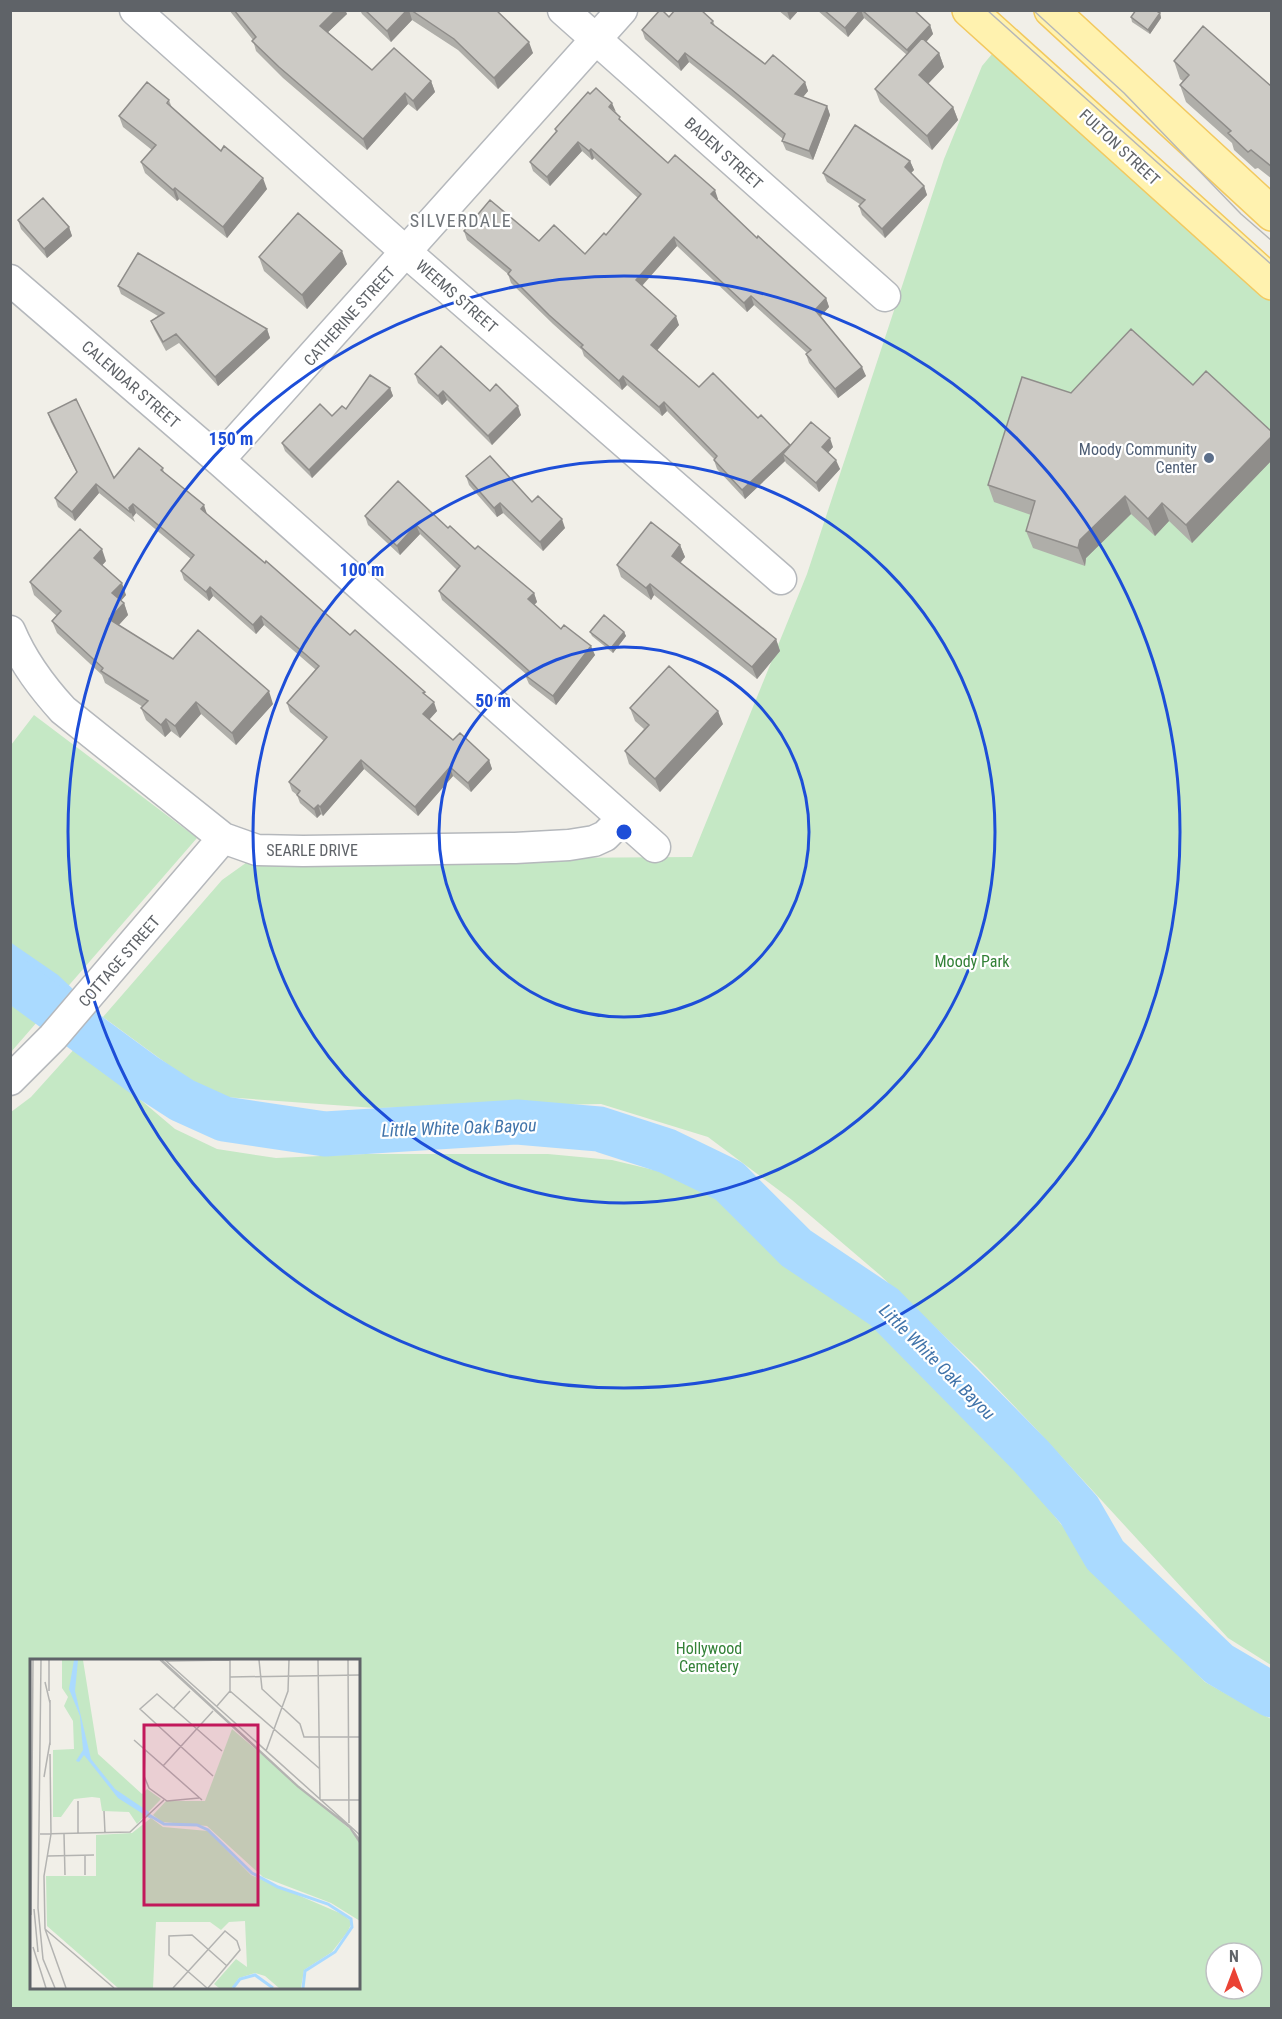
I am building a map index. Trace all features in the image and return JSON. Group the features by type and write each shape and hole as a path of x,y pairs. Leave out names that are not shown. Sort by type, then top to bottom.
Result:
{"main road":[{"name":"FULTON STREET","path":"969,10 1272,283"},
{"path":"1051,10 1272,214"}],"street":[{"name":"WEEMS STREET","path":"135,10 406,252 782,579"},
{"name":"BADEN STREET","path":"563,10 885,296"},
{"name":"CATHERINE STREET","path":"219,460 622,10"},
{"name":"CALENDAR STREET","path":"13,294 219,460 655,848"},
{"name":"SEARLE DRIVE","path":"10,631 26,664 41,686 63,710 223,838 257,850 515,848 569,845 594,841 605,836 622,819"},
{"name":"COTTAGE STREET","path":"10,1080 53,1037 223,838"}],"green space":[{"name":"Moody Park","path":"997,48 1271,302 1271,1665 1228,1638 977,1367 880,1275 792,1200 708,1137 601,1104 375,1108 211,1096 103,1017 222,880 250,860 692,857 807,574 944,159 982,66"},
{"path":"34,715 197,838 11,1052 11,745"},
{"name":"Hollywood Cemetery","path":"77,1046 175,1129 217,1149 276,1158 366,1154 548,1154 612,1160 679,1176 721,1196 870,1318 911,1364 1012,1464 1100,1572 1205,1682 1271,1719 1271,2008 11,2008 11,1112 31,1097"}],"water":[{"path":"10,942 58,975 111,1025 87,1053 11,995"}],"building":[{"path":"234,10 336,10 320,26 372,70 394,48 431,81 413,101 405,93 363,139 252,41 256,37"},
{"path":"365,10 407,10 387,31"},
{"path":"411,10 496,10 529,42 494,78 454,39"},
{"path":"660,10 669,17 675,10 701,10 713,21 711,23 765,64 773,55 805,82 795,94 827,106 809,151 782,141 785,134 731,89 685,53 678,62 642,30"},
{"path":"824,10 860,10 845,28"},
{"path":"862,10 914,10 930,25 907,50"},
{"path":"1136,10 1155,10 1160,13 1148,30 1131,17"},
{"path":"1203,26 1272,87 1272,167 1251,150 1248,152 1228,133 1231,131 1180,85 1189,75 1174,61"},
{"path":"922,38 939,53 919,75 953,107 927,136 875,89"},
{"path":"147,82 169,100 167,103 221,151 224,146 263,178 223,227 175,188 173,190 141,162 156,145 119,116"},
{"path":"596,88 612,103 609,107 620,117 619,119 668,163 675,155 715,190 711,194 757,238 758,236 826,298 815,310 862,367 835,389 806,354 811,350 751,296 744,303 674,237 636,280 676,316 651,345 699,387 713,373 758,418 761,415 790,445 742,490 714,460 717,456 664,402 659,407 623,376 619,381 581,347 583,345 508,274 511,270 464,231 490,200 539,241 554,225 585,254 604,233 606,235 641,194 591,149 589,151 578,142 547,177 530,162 557,131 555,129 588,92 590,94"},
{"path":"855,125 910,161 905,167 924,186 882,229 859,206 865,200 823,173"},
{"path":"43,198 69,227 44,249 18,220"},
{"path":"298,213 342,251 302,295 259,257"},
{"path":"138,253 267,329 215,377 176,334 163,342 151,321 164,313 118,286"},
{"name":"Moody Community Center","path":"1131,329 1193,385 1206,371 1272,432 1272,436 1186,525 1162,503 1148,519 1125,496 1080,540 1078,548 1026,531 1035,501 988,485 1022,377 1071,393"},
{"path":"441,346 490,391 496,384 518,406 488,436 443,391 438,396 415,374"},
{"path":"370,375 390,388 309,470 282,443 320,404 332,416 342,406 346,409"},
{"path":"76,399 114,478 139,448 163,468 161,470 204,505 201,509 265,563 266,561 350,635 355,630 425,692 423,693 434,702 423,714 453,740 460,733 489,760 468,783 450,767 415,807 361,760 320,807 318,805 314,809 297,795 300,791 289,782 327,737 287,703 319,666 261,616 253,625 210,587 206,592 181,571 194,555 133,504 129,508 131,513 96,484 72,512 55,498 77,472 48,413"},
{"path":"811,422 830,438 822,447 836,460 816,483 783,454"},
{"path":"490,456 532,502 538,496 562,519 540,542 500,503 494,508 466,476"},
{"path":"398,481 448,528 450,526 475,549 478,546 534,593 528,599 561,629 564,625 591,646 553,696 525,675 529,671 439,591 460,566 416,525 397,546 365,516"},
{"path":"651,522 680,545 672,556 776,639 752,667 650,584 646,588 617,565"},
{"path":"80,529 102,549 94,558 122,583 112,593 124,603 109,619 173,659 198,630 269,691 232,733 196,702 175,726 166,719 161,725 141,708 148,701 101,671 103,668 52,621 61,611 30,582"},
{"path":"604,615 624,632 611,648 590,632"},
{"path":"669,666 718,711 655,779 625,751 649,725 630,708"}],"waterway":[{"name":"Little White Oak Bayou","path":"10,977 145,1076 182,1100 224,1119 325,1134 517,1122 599,1129 667,1151 729,1181 796,1248 884,1307 1031,1456 1079,1510 1105,1555 1219,1664 1272,1695"}],"tram line":[{"path":"987,10 1272,265"},
{"path":"1033,10 1124,93 1241,214 1272,241"}],"place":[{"name":"Moody Community Center","path":"1209,458"}],"district":[{"name":"SILVERDALE","path":"461,221"}]}
